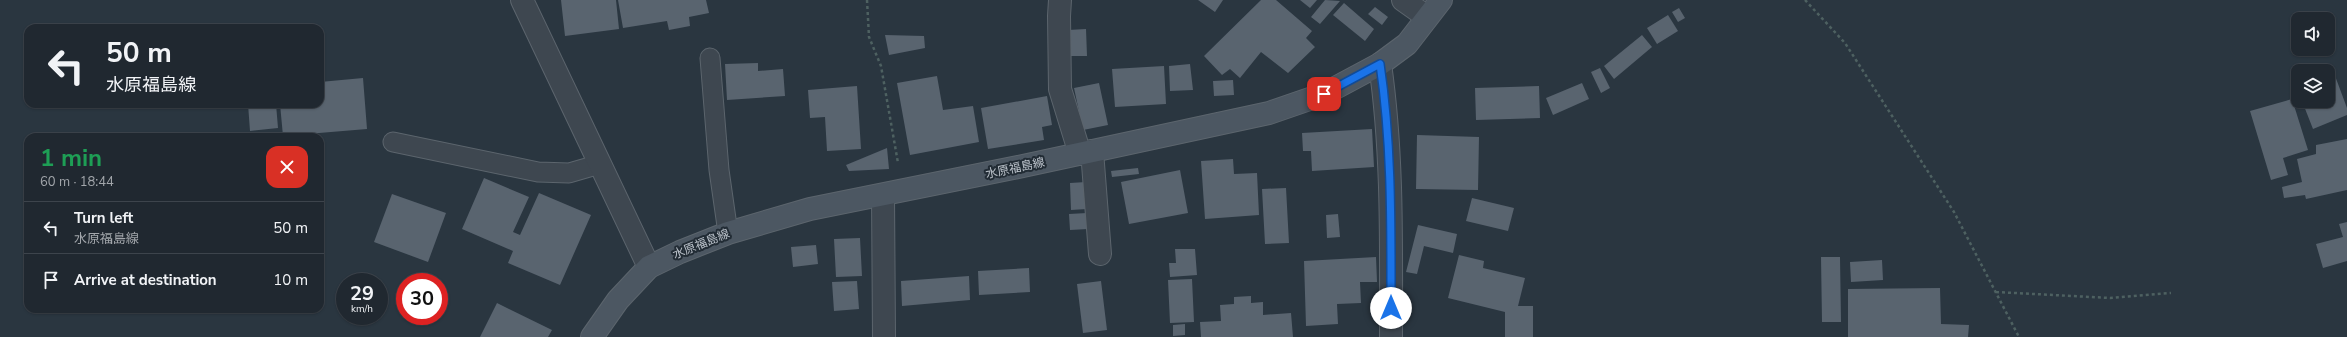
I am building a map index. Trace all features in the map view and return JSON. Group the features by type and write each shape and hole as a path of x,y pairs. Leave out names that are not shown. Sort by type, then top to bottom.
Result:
{"main road":[{"name":"水原福島線","path":"592,337 618,300 649,267 680,252 728,233 810,209 893,193 1270,113 1324,94 1380,64 1407,44 1441,0"}],"street":[{"path":"522,0 649,267"},
{"path":"1060,0 1060,89 1086,152 1100,254"},
{"path":"1403,0 1428,17"},
{"path":"1380,64 1386,110 1391,209 1391,337"},
{"path":"884,337 893,193"}],"lane":[{"path":"710,58 719,170 728,233"},
{"path":"393,142 538,172 569,173 600,164"}],"path":[{"path":"867,0 869,36 881,66 893,193"},
{"path":"1805,0 1845,43 1954,212 2019,337"},
{"path":"1995,292 2110,298 2171,293"}],"building":[{"path":"561,0 616,0 619,29 565,36"},
{"path":"618,0 706,0 709,13 689,17 690,26 669,30 667,21 623,28"},
{"path":"1198,0 1223,0 1215,12"},
{"path":"1261,0 1276,0 1312,31 1306,38 1315,47 1288,73 1261,52 1240,78 1230,69 1222,75 1204,56"},
{"path":"1300,0 1317,0 1310,8"},
{"path":"1325,0 1340,1 1320,24 1311,17"},
{"path":"1344,3 1374,29 1365,41 1333,15"},
{"path":"1375,7 1388,17 1382,25 1368,14"},
{"path":"1679,8 1685,18 1678,22 1672,12"},
{"path":"1668,15 1678,31 1657,44 1647,28"},
{"path":"1086,29 1087,56 1069,56 1068,30"},
{"path":"885,35 924,36 925,48 889,55"},
{"path":"1642,35 1652,47 1614,79 1604,66"},
{"path":"758,63 758,71 783,69 785,96 727,100 725,64"},
{"path":"1190,64 1193,90 1170,91 1169,66"},
{"path":"1164,66 1166,104 1115,107 1112,69"},
{"path":"1600,68 1610,88 1601,93 1591,72"},
{"path":"937,76 943,110 973,106 979,142 910,155 897,83"},
{"path":"2335,76 2347,108 2347,115 2313,129 2305,108 2335,108"},
{"path":"363,78 367,129 319,133 283,133 280,108 324,108 324,82"},
{"path":"1233,80 1234,95 1214,96 1213,81"},
{"path":"1099,83 1108,125 1083,130 1074,88"},
{"path":"1582,83 1589,99 1553,115 1546,98"},
{"path":"857,86 861,149 827,151 825,117 810,118 808,90"},
{"path":"1539,86 1540,118 1476,120 1475,88"},
{"path":"1047,96 1052,125 1042,127 1044,140 988,149 981,108"},
{"path":"2291,99 2291,108 2295,108 2308,150 2283,158 2288,175 2271,180 2250,111"},
{"path":"248,108 276,108 278,128 250,131"},
{"path":"1372,129 1374,167 1312,171 1311,151 1303,151 1302,133"},
{"path":"1417,135 1479,137 1478,190 1416,189"},
{"path":"2347,139 2347,190 2306,199 2305,195 2284,198 2282,187 2302,182 2297,159 2316,154 2316,145"},
{"path":"887,148 889,169 849,171 846,165"},
{"path":"1233,159 1234,174 1257,173 1259,215 1205,219 1201,161"},
{"path":"1138,168 1139,174 1112,177 1111,171"},
{"path":"1180,170 1188,213 1129,224 1121,182"},
{"path":"484,178 529,197 513,232 520,235 539,193 591,215 560,285 508,263 513,251 462,229"},
{"path":"1086,182 1087,209 1071,210 1070,183"},
{"path":"1286,188 1289,243 1265,244 1262,189"},
{"path":"392,194 446,213 428,262 374,242"},
{"path":"1472,198 1514,208 1508,231 1466,221"},
{"path":"1087,213 1088,229 1070,230 1069,214"},
{"path":"1338,214 1340,237 1327,238 1326,215"},
{"path":"2347,222 2347,261 2323,268 2316,244 2343,237 2339,224"},
{"path":"1418,225 1457,234 1453,253 1424,246 1417,274 1406,272"},
{"path":"860,238 862,276 836,277 834,239"},
{"path":"816,245 818,264 793,267 791,247"},
{"path":"1175,249 1195,249 1197,275 1170,277 1169,263 1176,263"},
{"path":"1459,255 1484,261 1483,268 1525,278 1518,306 1533,306 1533,337 1505,337 1505,312 1448,298"},
{"path":"1376,257 1377,282 1360,282 1361,303 1337,304 1338,324 1306,326 1304,261"},
{"path":"1821,257 1840,257 1841,322 1822,322"},
{"path":"1882,260 1883,280 1851,282 1850,262"},
{"path":"1029,268 1030,292 979,295 978,271"},
{"path":"969,276 970,300 902,306 901,281"},
{"path":"1192,279 1194,322 1170,323 1168,280"},
{"path":"857,281 859,309 834,311 832,282"},
{"path":"1101,281 1107,330 1083,333 1077,284"},
{"path":"1940,288 1941,324 1969,325 1968,337 1848,337 1848,289"},
{"path":"1251,296 1251,303 1263,302 1263,315 1291,313 1293,337 1201,337 1200,322 1221,321 1220,305 1234,304 1234,297"},
{"path":"497,303 552,330 548,337 480,337"},
{"path":"1185,324 1185,335 1173,336 1173,325"}],"route":[{"path":"1324,94 1380,64 1386,110 1391,209 1391,308"}]}
